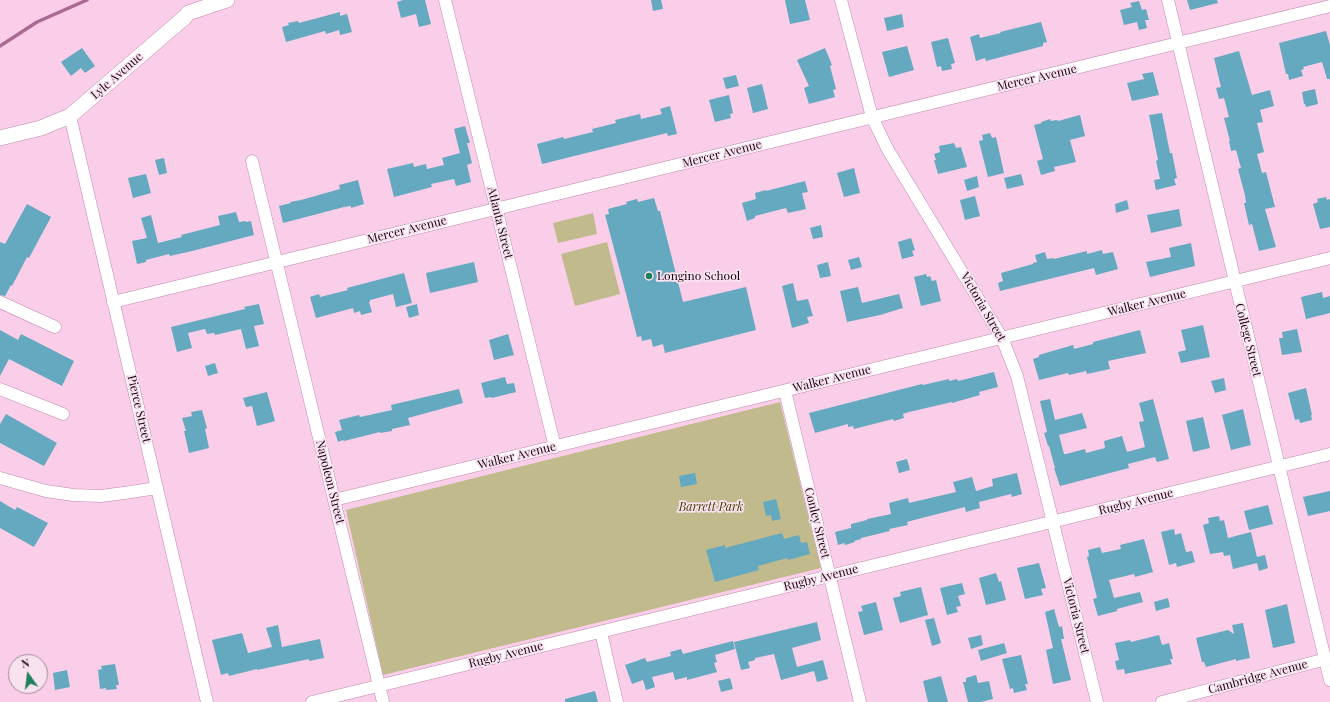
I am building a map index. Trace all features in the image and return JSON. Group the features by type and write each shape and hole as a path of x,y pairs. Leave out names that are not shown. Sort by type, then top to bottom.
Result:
{"street":[{"path":"188,13 197,0"},
{"name":"Lyle Avenue","path":"0,138 41,128 70,116 188,13 227,0"},
{"name":"Atlanta Street","path":"445,0 555,447"},
{"name":"Victoria Street","path":"841,0 872,117 888,150 1002,338 1017,376 1097,702"},
{"name":"College Street","path":"1168,0 1234,282 1328,659 1330,680"},
{"name":"Mercer Avenue","path":"114,302 1330,6"},
{"name":"Pierce Street","path":"70,116 207,702"},
{"name":"Napoleon Street","path":"252,161 382,702"},
{"name":"Walker Avenue","path":"334,500 1330,258"},
{"path":"0,302 55,326"},
{"path":"0,389 63,414"},
{"name":"Conley Street","path":"785,391 860,702"},
{"name":"Rugby Avenue","path":"312,702 1330,454"},
{"path":"0,478 46,491 73,495 101,496 157,488"},
{"path":"601,632 617,702"},
{"name":"Cambridge Avenue","path":"1162,702 1328,659"}],"green space":[{"path":"593,213 597,234 558,243 553,223"},
{"path":"607,242 620,294 575,306 561,254"},
{"name":"Barrett Park","path":"780,402 821,568 383,675 346,510"}],"building":[{"path":"403,0 425,0 431,24 419,27 416,14 401,18 397,2"},
{"path":"651,0 661,0 663,9 653,11"},
{"path":"785,0 805,0 810,20 790,24"},
{"path":"1187,0 1217,0 1218,3 1190,10"},
{"path":"1139,1 1142,10 1146,9 1149,20 1145,20 1147,28 1139,30 1137,22 1124,25 1120,10 1132,7 1130,3"},
{"path":"340,12 340,16 347,14 352,32 340,35 339,30 326,34 325,31 286,42 282,27 289,25 288,23 298,21 299,23"},
{"path":"902,14 904,27 887,31 884,18"},
{"path":"1041,22 1047,42 1043,43 1043,46 986,61 985,58 976,61 970,37 979,34 980,38"},
{"path":"1326,31 1330,45 1330,79 1327,79 1322,62 1303,67 1304,69 1301,70 1303,76 1289,80 1288,74 1286,74 1279,43"},
{"path":"948,38 955,63 951,64 952,69 942,71 941,66 937,67 931,42"},
{"path":"907,46 914,70 889,77 882,52"},
{"path":"82,48 95,66 85,73 81,68 71,76 61,62"},
{"path":"825,48 832,65 830,66 836,89 833,90 835,97 809,104 804,88 809,86 797,60"},
{"path":"1239,51 1252,95 1270,90 1274,106 1260,110 1263,122 1257,123 1264,152 1257,154 1262,173 1266,172 1275,207 1265,209 1276,247 1259,251 1252,224 1249,225 1244,203 1246,203 1245,195 1238,169 1241,168 1236,150 1231,151 1224,118 1229,117 1224,98 1219,99 1216,88 1221,87 1214,58"},
{"path":"1153,72 1159,95 1132,101 1127,83 1144,79 1142,74"},
{"path":"736,75 739,86 726,89 723,78"},
{"path":"762,84 768,109 753,113 747,88"},
{"path":"1315,89 1318,104 1306,107 1302,92"},
{"path":"729,95 733,113 730,114 731,118 715,122 709,100"},
{"path":"670,106 677,134 668,136 667,133 542,164 537,144 563,137 564,139 593,132 592,129 616,123 615,120 640,114 641,119 662,114 660,109"},
{"path":"1162,113 1177,178 1174,179 1176,185 1156,190 1154,180 1160,179 1156,161 1158,160 1149,115"},
{"path":"1080,115 1085,136 1070,140 1076,162 1054,167 1055,171 1041,175 1037,161 1043,159 1034,125 1050,119 1051,121 1058,121"},
{"path":"465,126 470,143 467,143 472,163 467,165 471,182 456,186 454,179 431,184 432,187 394,197 387,169 413,163 414,167 426,164 427,169 444,165 442,158 460,153 454,129"},
{"path":"990,133 992,138 996,137 1004,173 988,177 979,141 983,140 982,135"},
{"path":"954,143 956,148 961,147 967,167 938,174 934,154 940,152 939,146"},
{"path":"164,158 167,173 159,175 155,160"},
{"path":"854,168 860,193 844,197 837,173"},
{"path":"146,174 151,193 133,198 128,178"},
{"path":"1021,174 1024,185 1007,189 1004,178"},
{"path":"977,176 979,187 967,191 964,180"},
{"path":"358,180 364,204 351,208 351,206 344,207 283,223 279,206 340,189 339,185"},
{"path":"805,181 808,192 802,193 806,209 788,213 786,208 755,216 755,218 747,221 742,203 756,199 755,193"},
{"path":"975,196 980,216 965,220 960,200"},
{"path":"1326,197 1327,200 1330,199 1330,227 1320,229 1313,204 1318,202 1317,199"},
{"name":"Longino School","path":"654,198 658,211 660,211 683,302 746,287 756,330 665,353 663,344 653,347 651,339 642,341 641,336 637,337 605,215 609,214 608,209 627,204 626,202 637,199 638,202"},
{"path":"1127,200 1129,209 1116,213 1115,204"},
{"path":"27,204 51,217 29,258 27,257 12,286 11,285 5,296 0,295 0,242 5,244"},
{"path":"1179,209 1182,226 1151,233 1147,215"},
{"path":"236,212 239,222 251,221 254,235 170,256 169,254 137,264 132,241 147,238 141,218 151,215 158,243 182,237 181,235 220,225 218,216"},
{"path":"821,225 823,237 813,239 810,228"},
{"path":"911,238 915,250 912,251 914,256 902,259 898,242"},
{"path":"1191,243 1195,266 1150,277 1146,262 1171,257 1169,248"},
{"path":"1102,250 1103,254 1113,252 1118,269 1096,275 1094,268 1000,291 998,283 1003,281 1001,273 1037,262 1035,255 1045,252 1047,259 1054,259 1087,251 1087,254"},
{"path":"859,257 862,267 851,270 848,260"},
{"path":"474,262 478,282 430,293 426,273"},
{"path":"828,262 831,276 820,278 817,265"},
{"path":"404,273 412,303 396,307 393,294 370,300 369,302 372,312 361,315 360,311 354,313 353,308 316,318 310,297 319,294 320,297 348,290 347,288"},
{"path":"926,274 927,277 930,276 932,281 936,280 941,301 921,306 914,277"},
{"path":"793,283 797,301 808,299 813,316 807,317 809,323 792,328 782,286"},
{"path":"858,287 862,303 899,294 903,308 880,315 847,322 840,291"},
{"path":"1322,292 1323,298 1330,296 1330,313 1306,319 1301,297"},
{"path":"259,304 264,324 254,326 259,346 246,349 241,329 215,335 214,333 207,334 205,329 188,333 192,348 177,352 171,327 245,309 244,307"},
{"path":"417,304 419,315 409,318 406,307"},
{"path":"1203,325 1210,357 1181,363 1178,352 1186,350 1181,330"},
{"path":"1297,329 1302,352 1282,355 1279,338 1283,338 1282,332"},
{"path":"0,330 18,340 21,334 74,361 62,386 9,359 0,376"},
{"path":"1140,330 1146,353 1108,361 1110,369 1087,374 1086,371 1069,375 1068,373 1039,380 1033,359 1039,357 1039,355 1073,345 1074,349 1093,344 1093,342"},
{"path":"508,334 514,355 494,360 489,340"},
{"path":"215,363 218,373 208,376 205,366"},
{"path":"994,372 998,387 979,392 980,395 952,403 909,412 903,414 904,418 894,421 893,419 854,429 853,426 848,427 848,424 815,433 809,413 922,384 949,379 949,381 957,379 958,381"},
{"path":"505,377 507,384 514,383 516,392 492,398 485,398 481,383"},
{"path":"1224,378 1226,390 1215,393 1211,381"},
{"path":"1306,388 1312,420 1300,423 1299,419 1295,420 1288,393"},
{"path":"459,389 463,403 408,418 410,425 392,429 392,431 380,432 338,442 335,432 342,430 339,420 359,415 360,417 392,410 391,405"},
{"path":"267,392 275,421 257,426 252,406 246,407 243,398"},
{"path":"1050,399 1055,420 1082,413 1087,428 1059,435 1064,454 1066,454 1085,449 1086,453 1105,448 1104,441 1122,436 1127,452 1145,447 1139,422 1144,421 1139,403 1153,399 1169,459 1157,462 1155,457 1128,464 1129,468 1060,486 1044,433 1047,432 1040,401"},
{"path":"1243,409 1251,445 1231,450 1222,415"},
{"path":"202,410 207,428 205,429 209,448 189,453 184,431 186,431 182,418 192,416 191,412"},
{"path":"6,414 57,443 44,466 0,443 0,424"},
{"path":"1203,417 1210,448 1193,452 1186,421"},
{"path":"907,459 910,470 899,473 896,462"},
{"path":"695,473 697,484 681,487 679,476"},
{"path":"1017,473 1022,494 1012,497 1011,494 979,502 980,508 966,512 965,507 918,519 907,522 908,525 889,529 890,531 861,538 854,541 855,542 845,545 844,543 838,545 835,532 851,528 851,524 891,514 889,503 908,498 909,503 956,492 953,482 972,477 976,491 993,486 992,479"},
{"path":"1330,491 1330,511 1308,516 1303,497"},
{"path":"776,499 781,519 772,521 771,515 766,516 763,502"},
{"path":"0,501 15,510 17,507 48,523 34,547 0,528"},
{"path":"1268,505 1273,524 1249,530 1244,511"},
{"path":"1219,516 1220,521 1224,520 1228,538 1251,532 1257,557 1265,555 1268,568 1259,571 1257,563 1233,569 1230,555 1224,556 1223,552 1210,554 1203,525 1209,523 1208,518"},
{"path":"1174,529 1175,535 1181,533 1186,552 1192,551 1195,562 1177,567 1176,563 1169,565 1161,532"},
{"path":"782,533 784,539 799,535 801,543 807,542 810,554 788,560 787,558 758,566 759,570 715,582 706,550 725,545 725,548"},
{"path":"1144,539 1153,572 1135,577 1134,574 1109,580 1114,598 1140,592 1143,602 1098,616 1093,599 1097,598 1087,557 1089,556 1088,550 1100,547 1102,553 1121,549 1120,545"},
{"path":"1039,563 1046,588 1041,589 1043,595 1025,599 1017,568"},
{"path":"996,573 999,582 1001,581 1006,600 986,605 979,578"},
{"path":"962,583 965,594 958,596 961,606 956,607 958,612 947,615 940,588"},
{"path":"921,587 928,615 900,623 893,598 901,596 900,592"},
{"path":"1168,598 1170,607 1156,611 1154,602"},
{"path":"876,602 883,630 864,635 858,612 863,611 861,606"},
{"path":"1287,604 1295,643 1273,648 1265,610"},
{"path":"1054,609 1059,627 1062,626 1064,639 1061,639 1071,680 1053,684 1046,650 1053,648 1045,612"},
{"path":"934,618 941,643 932,646 925,620"},
{"path":"817,622 821,640 792,648 797,667 823,660 828,679 817,682 814,671 781,680 774,654 755,658 755,660 748,662 750,668 741,670 734,642"},
{"path":"1243,623 1250,658 1236,661 1236,659 1206,667 1204,662 1202,662 1196,638 1228,630 1234,634 1232,625"},
{"path":"278,625 282,647 320,639 324,658 309,661 309,659 229,676 228,673 221,675 212,640 242,633 248,653 272,647 266,628"},
{"path":"981,635 983,645 971,649 968,638"},
{"path":"1159,635 1162,645 1169,643 1173,659 1170,659 1172,664 1125,674 1124,669 1117,670 1115,661 1119,660 1115,643 1130,640 1131,642"},
{"path":"733,641 735,649 715,655 717,662 714,663 717,672 687,680 687,677 675,680 673,672 652,677 655,687 646,690 643,680 632,684 625,665 645,658 647,662 671,656 670,652 681,649 683,654"},
{"path":"1004,643 1007,653 981,661 978,650"},
{"path":"1021,655 1028,684 1025,684 1027,690 1014,693 1013,688 1010,689 1002,659"},
{"path":"115,664 119,685 116,685 117,689 100,689 98,670 102,669 101,666"},
{"path":"67,670 70,687 55,690 53,673"},
{"path":"976,675 978,683 989,681 993,699 981,702 968,702 963,682 966,682 966,678"},
{"path":"941,676 948,702 928,702 923,681"},
{"path":"730,678 733,689 721,692 718,681"},
{"path":"595,691 598,702 565,702 565,699"}],"waterway":[{"path":"0,46 37,22 87,0"}],"place":[{"name":"Longino School","path":"649,276"}]}
